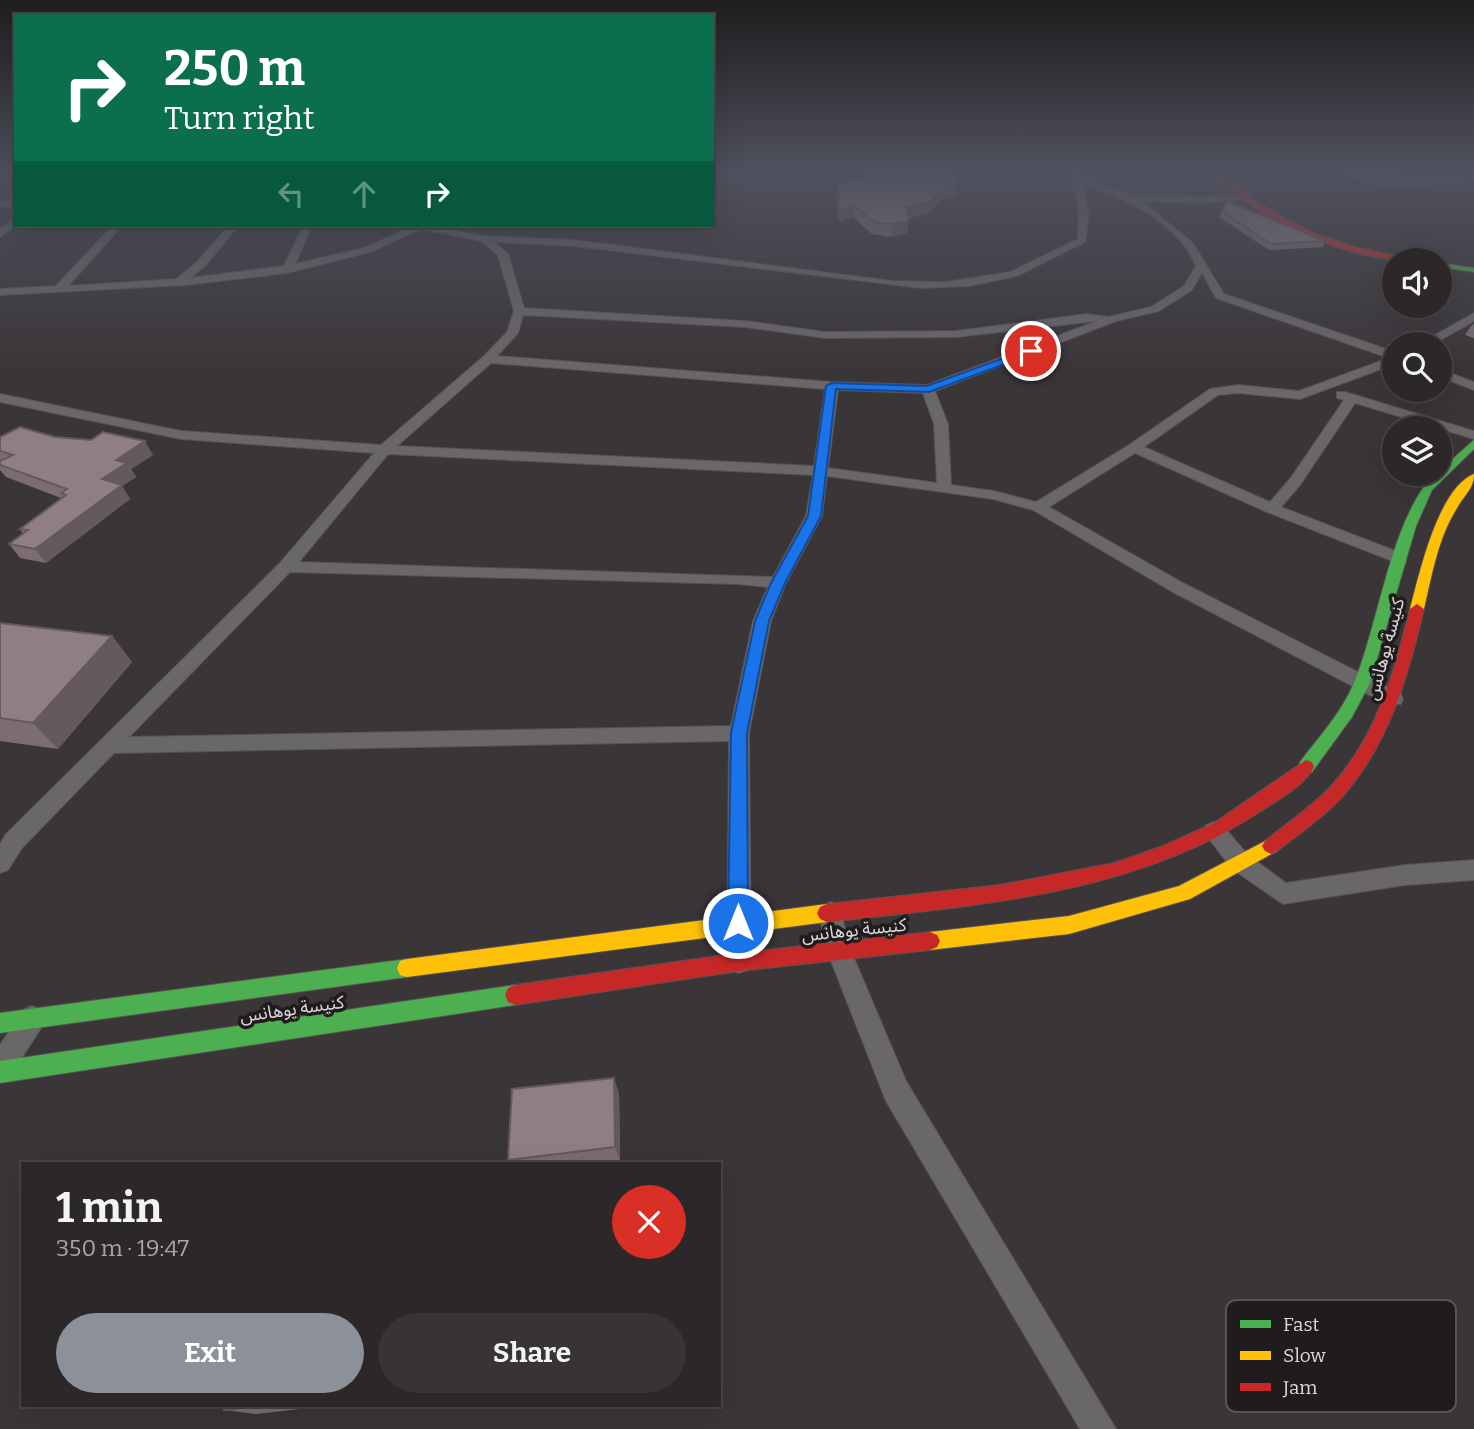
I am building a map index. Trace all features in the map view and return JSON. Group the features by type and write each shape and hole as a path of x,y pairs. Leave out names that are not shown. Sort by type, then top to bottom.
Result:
{"street":[{"path":"59,289 104,240"},
{"path":"179,282 201,264 221,240"},
{"path":"287,270 301,240"},
{"path":"0,292 179,282 287,270 369,249 390,240"},
{"path":"0,863 14,841 286,567 384,449 488,359 512,333 519,311 503,254 486,240"},
{"path":"500,240 574,243 893,284 946,288 1015,274 1042,264 1082,240"},
{"path":"1183,240 1208,272 1220,296 1382,353"},
{"path":"1335,240 1382,252"},
{"path":"488,359 832,386 929,389 1112,319 1155,309 1188,288 1201,266"},
{"path":"1452,267 1474,270"},
{"path":"519,311 745,324 825,335 956,334 1087,317 1112,319"},
{"path":"1446,332 1474,316"},
{"path":"1038,507 1134,448 1214,392 1238,389 1300,395 1382,363"},
{"path":"1452,378 1474,386"},
{"path":"739,962 739,733 762,621 778,583 814,516 832,386"},
{"path":"1324,388 1351,399 1474,435"},
{"path":"929,389 941,424 944,488"},
{"path":"0,398 181,436 820,471 994,495 1038,507 1177,587 1394,699"},
{"path":"1272,509 1295,482 1351,399"},
{"path":"0,414 25,405"},
{"path":"0,1023 738,923 1052,887 1159,855 1241,818 1304,770 1346,713 1362,683 1400,559 1427,489 1474,443"},
{"path":"1134,448 1272,509 1400,559"},
{"name":"كنيسة يوهانس","path":"0,1071 739,962 1069,925 1183,893 1271,846 1337,791 1380,730 1394,699 1435,536 1454,498 1474,478"},
{"path":"286,567 737,579 778,583"},
{"path":"109,745 739,733"},
{"path":"1214,831 1240,862 1283,894 1405,875 1474,870"},
{"path":"831,912 839,951 896,1091 1098,1429"},
{"path":"0,1071 32,1019"}],"building":[{"path":"1265,240 1325,241 1271,244"},
{"path":"20,427 55,437 91,440 103,432 145,441 116,460 127,463 102,479 122,485 35,549 9,544 28,530 20,529 66,495 61,493 67,489 0,465 0,461 13,455 0,451 0,437"},
{"path":"0,623 112,636 33,723 0,718"},
{"path":"614,1078 615,1147 508,1160 512,1089"},
{"path":"225,1407 251,1407 224,1410"}],"traffic: fast":[{"path":"1452,267 1474,270"},
{"path":"1306,767 1346,713 1362,683 1410,526 1427,489 1474,443"},
{"path":"0,1023 407,968"},
{"path":"0,1072 515,995"}],"traffic: slow":[{"path":"1417,609 1430,555 1442,523 1450,508 1474,478"},
{"path":"930,941 1069,925 1183,893 1271,846"},
{"path":"407,968 827,913"}],"traffic: jam":[{"path":"1322,240 1382,256"},
{"path":"1271,846 1331,798 1369,748 1397,683 1417,609"},
{"path":"827,913 1000,894 1114,871 1169,852 1221,828 1269,797 1306,767"},
{"path":"515,995 739,962 930,941"}],"route":[{"path":"738,923 739,733 762,621 778,583 814,516 832,386 929,389 1031,351"}]}
